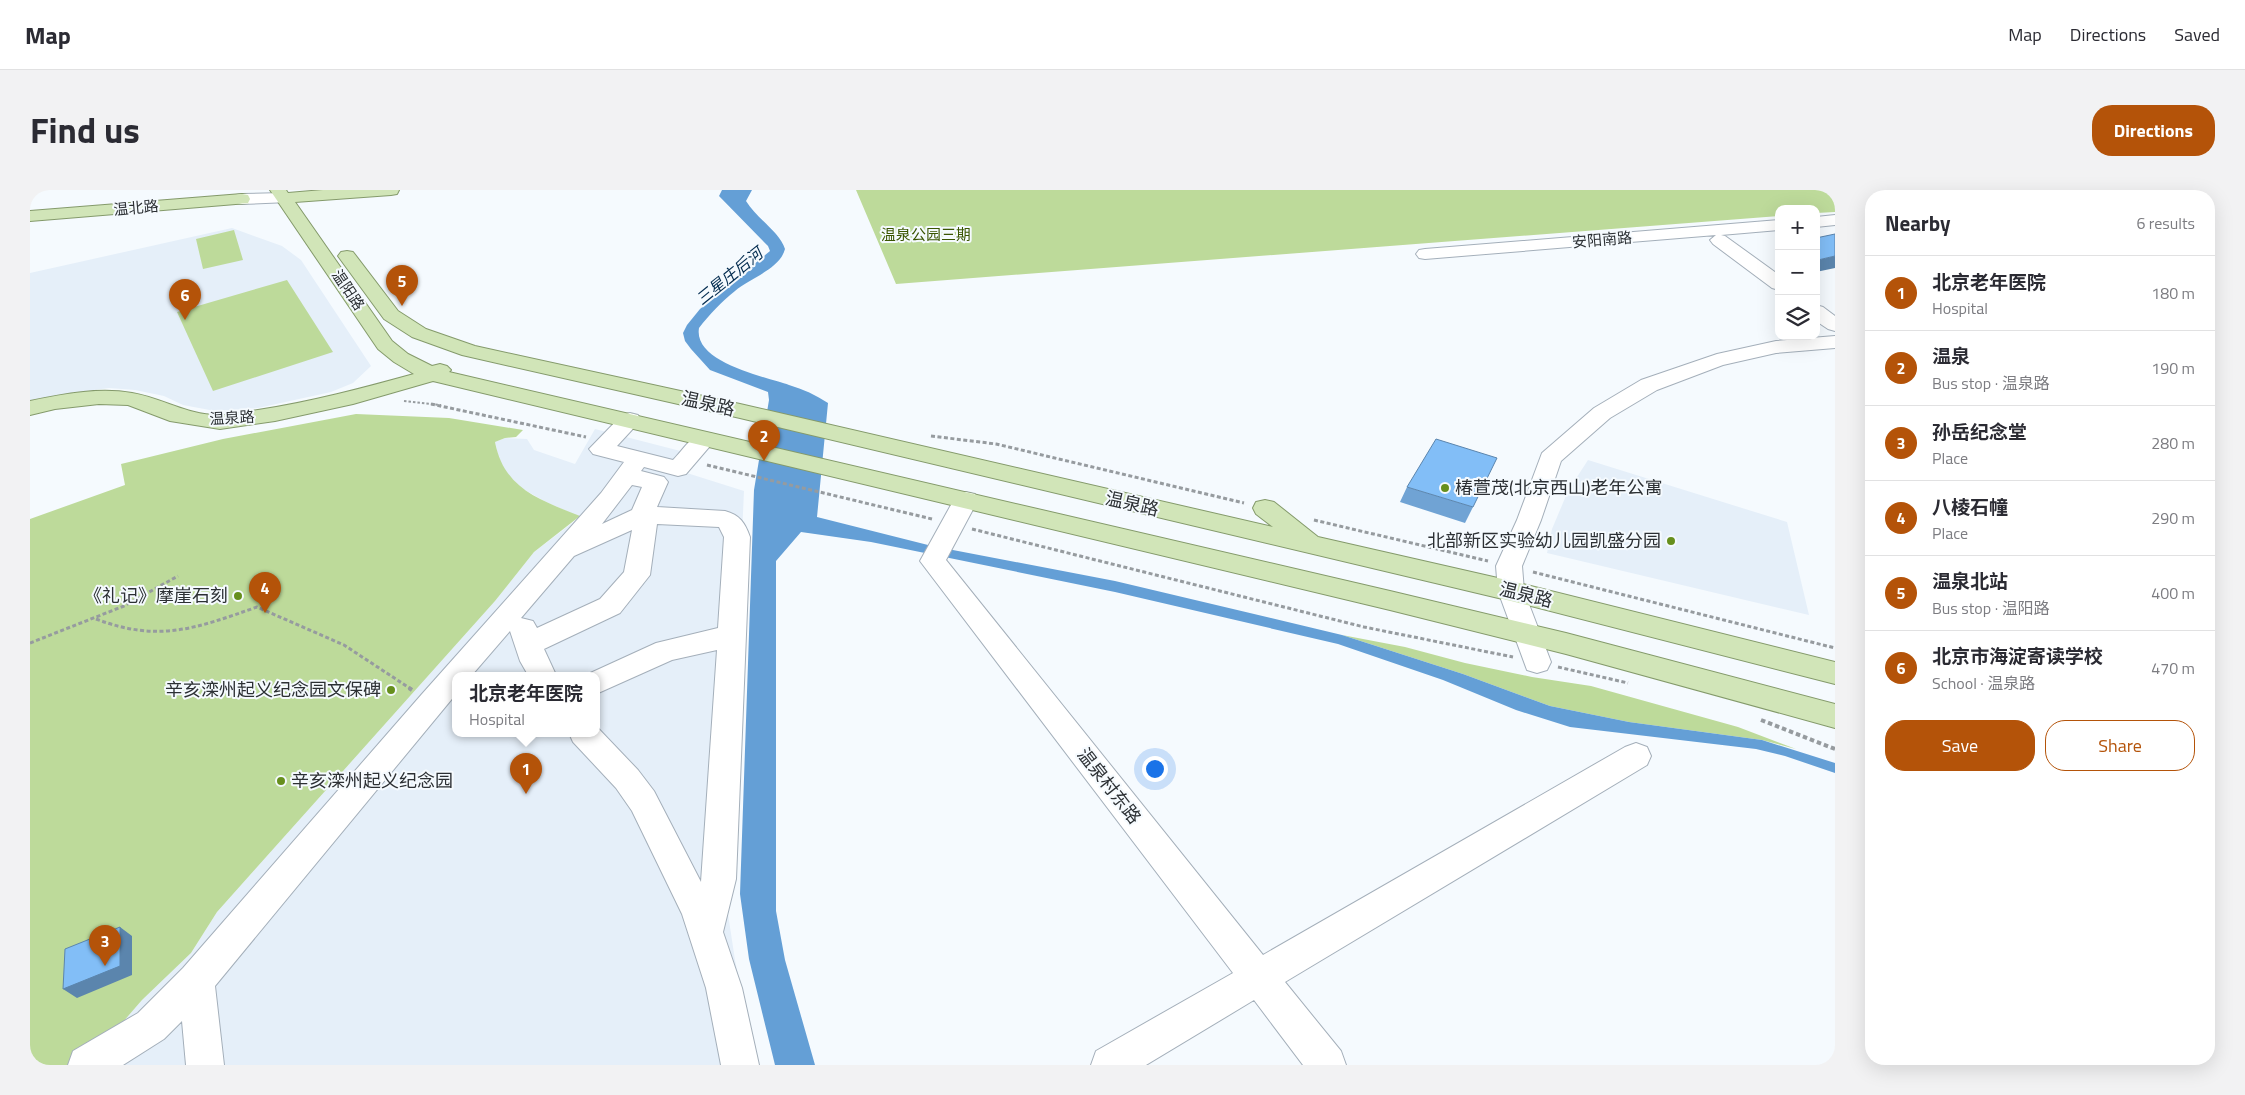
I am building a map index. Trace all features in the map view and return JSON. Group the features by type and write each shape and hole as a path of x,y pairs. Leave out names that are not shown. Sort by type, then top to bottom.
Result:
{"main road":[{"name":"温北路","path":"290,193 391,190"},
{"path":"290,193 317,214"},
{"name":"温阳路","path":"290,193 385,345 401,358 433,375"},
{"name":"温北路","path":"30,216 242,199"},
{"name":"温阳路","path":"340,246 391,315 420,333 469,351"},
{"name":"温泉路","path":"30,408 56,402 99,397 131,399 178,416 220,422 275,414 353,397 433,375 469,351 740,411 1511,591 1835,673"},
{"name":"温泉路","path":"433,375 630,420 731,446 966,500 1528,635 1835,716"},
{"path":"1266,508 1315,546"}],"street":[{"name":"温北路","path":"242,199 290,193"},
{"path":"1820,222 1835,220"},
{"name":"安阳南路","path":"1425,254 1775,225"},
{"path":"1719,240 1775,281"},
{"path":"1820,315 1835,325"},
{"path":"1537,662 1511,591 1509,566 1529,520 1550,458 1602,413 1649,385 1717,360 1776,347 1835,342"},
{"path":"529,644 610,606 637,575 645,528 642,514 656,482 601,449 630,420"},
{"path":"631,468 678,469 705,439"},
{"path":"459,672 610,498 631,468"},
{"path":"942,542 966,500"},
{"path":"563,553 642,514 725,519 733,525 737,537 719,879 705,932"},
{"name":"温泉村东路","path":"942,542 1258,978 1327,1065"},
{"path":"516,607 541,672"},
{"path":"600,681 666,651 709,642 731,634"},
{"path":"87,1065 151,1026 196,981 452,679"},
{"path":"588,737 627,779 643,801 698,911 724,988 740,1065"},
{"path":"1110,1065 1636,756"},
{"path":"196,981 205,1065"}],"path":[{"path":"395,401 440,405 608,442"},
{"path":"927,436 996,444 1266,508"},
{"path":"686,459 822,493 942,542 1537,662 1631,684"},
{"path":"1312,520 1509,566 1835,648"},
{"path":"30,643 96,619 178,576"},
{"path":"96,619 116,629 152,633 184,631 257,607 344,646 432,702"},
{"path":"1753,717 1835,748"}],"shaded area":[{"path":"232,228 282,246 301,260 371,366 353,383 331,392 258,408 215,411 183,405 164,396 135,390 109,388 71,393 30,402 30,273"},
{"path":"595,429 696,455 687,473 744,491 727,865 728,914 735,960 756,1065 90,1065 103,1045 142,1000 191,953 217,912 495,601 534,552 580,517 546,502 523,489 507,474 498,457 495,442 505,438 527,439 534,450 575,464"},
{"name":"北部新区实验幼儿园凯盛分园","path":"1588,460 1787,522 1809,615 1547,553 1552,529 1568,491"}],"green space":[{"name":"温泉公园三期","path":"856,190 1835,190 1835,212 1820,213 1820,205 1775,205 1775,216 896,284"},
{"path":"234,230 243,260 203,269 196,239"},
{"path":"287,280 333,352 213,391 177,312"},
{"path":"356,414 449,418 523,430 516,437 505,438 495,442 506,471 526,491 580,516 534,552 495,601 217,912 191,953 142,1000 103,1045 90,1065 30,1065 30,519 125,485 121,464 223,439"},
{"path":"1342,635 1405,647 1465,663 1532,677 1591,686 1738,727 1796,749 1762,740 1629,722 1550,706 1463,674"}],"water":[{"path":"722,190 752,190 746,201 778,237 785,249 782,256 771,268 741,286 711,313 699,328 700,340 707,351 734,367 799,388 828,403 817,517 932,546 1115,581 1342,635 1463,674 1550,706 1629,722 1762,740 1835,763 1835,773 1785,756 1756,749 1570,727 1516,710 1443,680 1338,644 1115,592 871,542 801,532 776,561 776,911 785,960 815,1065 775,1065 749,959 740,894 754,490 769,400 768,392 710,370 685,341 683,333 700,309 770,251 768,246 719,196"}],"building":[{"path":"1835,234 1835,256 1820,260 1820,237"},
{"name":"椿萱茂(北京西山)老年公寓","path":"1436,439 1497,458 1473,507 1407,487"},
{"path":"120,927 120,966 63,989 65,949"}],"place":[{"name":"温泉北站","path":"402,306"},
{"name":"北京市海淀寄读学校","path":"185,320"},
{"name":"温泉","path":"764,461"},
{"name":"椿萱茂(北京西山)老年公寓","path":"1445,488"},
{"name":"北部新区实验幼儿园凯盛分园","path":"1671,541"},
{"name":"《礼记》摩崖石刻","path":"238,596"},
{"name":"八棱石幢","path":"265,613"},
{"name":"辛亥滦州起义纪念园文保碑","path":"391,690"},
{"name":"辛亥滦州起义纪念园","path":"281,781"},
{"name":"北京老年医院","path":"526,794"},
{"name":"孙岳纪念堂","path":"105,966"}],"water label":[{"name":"三星庄后河","path":"729,276"}]}
